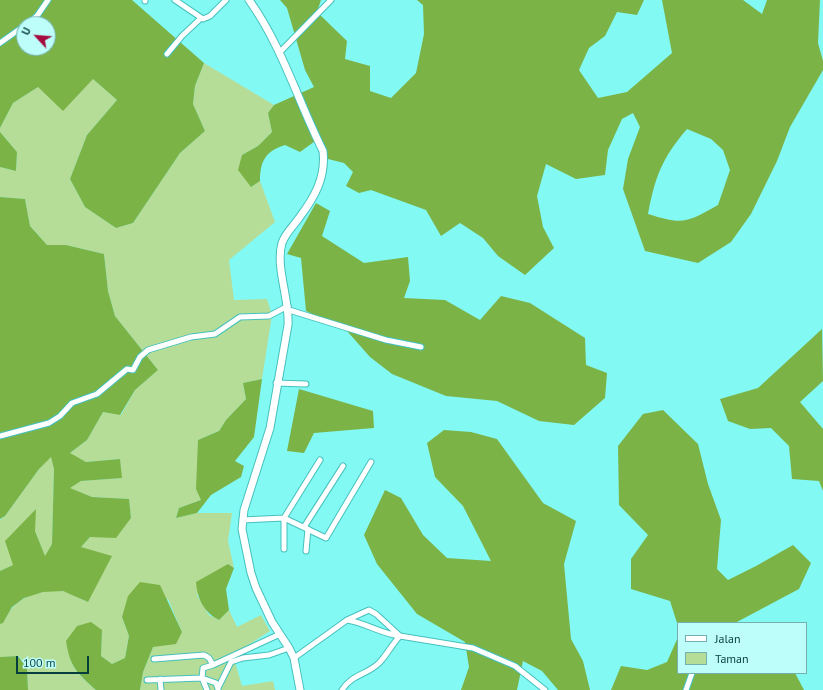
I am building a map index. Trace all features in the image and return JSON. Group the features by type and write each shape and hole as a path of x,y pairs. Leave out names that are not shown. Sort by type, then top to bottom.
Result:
{"street":[{"path":"36,16 48,0"},
{"path":"175,0 200,19"},
{"path":"167,54 182,36 200,19 205,19 210,16 226,0"},
{"path":"250,0 263,19 323,151 324,169 315,193 298,220 288,231 282,245 282,273 288,308 288,325 276,383 267,442 247,498 242,520 242,529 251,573 272,622 294,658 300,690"},
{"path":"279,53 331,0"},
{"path":"0,43 16,32"},
{"path":"0,436 49,423 60,416 72,403 97,394 126,369 132,370 140,357 148,350 192,337 215,334 240,317 269,316 288,308 386,340 421,347"},
{"path":"276,383 306,384"},
{"path":"284,549 284,518 320,460"},
{"path":"242,520 284,518 326,538 371,462"},
{"path":"306,552 306,528 343,466"},
{"path":"294,658 347,620 370,610 400,636"},
{"path":"347,620 361,622 390,635 473,648 515,666 545,690"},
{"path":"207,690 202,678 203,668 213,665 280,634"},
{"path":"342,690 352,679 379,663 389,648 400,636"},
{"path":"218,689 231,662 242,658 269,656 289,648"},
{"path":"154,659 204,655 209,658 213,665"},
{"path":"686,690 692,674"},
{"path":"147,680 202,678 216,683 218,689"},
{"path":"160,679 161,690"}],"green space":[{"path":"0,0 132,0 204,63 195,86 193,104 205,131 180,153 133,223 116,228 85,207 70,179 87,135 117,100 93,79 63,111 38,87 13,103 0,128"},
{"path":"280,0 321,0 317,12 347,41 345,59 370,66 370,91 391,98 416,73 424,34 423,5 417,0 644,0 637,15 617,12 605,36 589,48 579,70 598,98 627,92 672,53 662,0 743,0 762,14 767,0 820,0 818,43 823,61 823,70 790,127 777,161 751,214 731,242 698,263 645,251 623,189 628,159 640,127 633,113 622,119 608,150 605,175 576,179 546,164 537,196 543,227 554,248 525,275 498,256 483,238 460,223 441,236 426,210 371,190 359,193 346,186 353,172 344,163 324,158 318,139 300,152 285,145 273,150 265,158 261,168 260,181 251,187 238,170 242,155 258,146 272,132 268,113 274,105 314,87 305,70 287,8","holes":["687,129 711,139 723,150 730,170 718,205 691,219 677,221 648,214 657,178 671,149 678,139"]},
{"path":"204,63 274,105 268,113 272,132 258,146 242,155 251,187 260,181 275,222 229,260 234,300 267,299 272,315 262,379 243,383 246,399 226,420 219,431 198,440 201,500 179,508 176,518 197,513 232,513 228,541 234,568 228,564 197,595 209,615 219,620 229,610 237,627 261,615 270,631 233,655 242,686 273,681 275,690 140,690 143,672 153,647 162,645 182,632 168,599 122,617 129,636 125,658 112,664 101,656 102,630 67,641 70,657 75,669 83,679 96,690 28,690 27,668 19,656 0,657 0,624 4,621 11,609 23,599 42,592 65,592 88,602 81,547 90,537 131,518 129,499 92,497 69,488 81,481 121,478 120,459 86,462 69,454 87,440 103,412 121,415 135,390 158,370 115,316 108,291 104,254 66,245 47,245 30,226 25,199 0,197 0,167 16,171 17,152 0,132 0,128 13,103 38,87 93,79 117,100 87,135 70,179 85,207 116,228 133,223 180,153 205,131 193,104 195,86"},
{"path":"0,132 17,152 16,171 0,167"},
{"path":"0,197 25,199 30,226 47,245 66,245 104,254 108,291 115,316 158,370 135,390 120,415 103,412 87,440 70,453 86,462 120,459 122,478 81,481 70,488 92,497 129,499 131,518 116,538 90,537 81,547 112,556 88,602 63,591 43,592 24,598 12,607 3,623 0,624 0,571 13,565 5,541 36,509 35,531 45,556 52,544 54,469 51,457 39,469 5,516 0,519"},
{"path":"316,203 330,211 322,236 364,263 408,257 410,281 404,298 445,300 480,320 501,296 530,303 585,338 586,365 607,373 605,398 574,425 539,421 497,401 446,396 392,374 370,357 347,331 306,311 301,258 287,254"},
{"path":"822,329 823,381 800,402 823,429 823,491 819,481 792,479 789,446 771,428 750,429 728,421 720,399 758,388"},
{"path":"262,379 254,437 235,461 244,466 241,477 211,495 197,513 176,518 179,508 201,500 196,489 198,440 219,431 226,420 246,399 243,383"},
{"path":"299,389 373,411 374,428 314,433 304,453 287,451"},
{"path":"663,410 698,444 708,484 721,520 717,569 728,580 793,545 811,563 799,589 737,622 677,623 670,601 631,589 631,559 648,535 619,505 618,446 643,414"},
{"path":"444,430 471,432 497,439 543,503 576,521 564,564 571,639 583,661 590,690 558,690 542,671 523,661 517,690 461,690 469,667 465,642 417,614 377,564 364,535 385,490 401,498 423,535 447,558 491,561 463,506 435,477 427,443"},
{"path":"51,456 54,469 52,544 45,557 35,531 35,509 13,565 0,571 0,520 5,516 39,469"},
{"path":"228,564 234,568 226,589 229,610 219,620 205,609 198,594 196,582"},
{"path":"140,582 160,585 182,632 176,644 153,647 143,672 140,690 96,690 75,669 66,641 77,626 91,622 102,630 101,656 112,664 125,658 129,636 122,617 128,596"},
{"path":"677,639 677,674 796,674 804,690 611,690 621,666 647,670 667,662"},
{"path":"18,656 27,668 28,690 0,690 0,657"}]}
